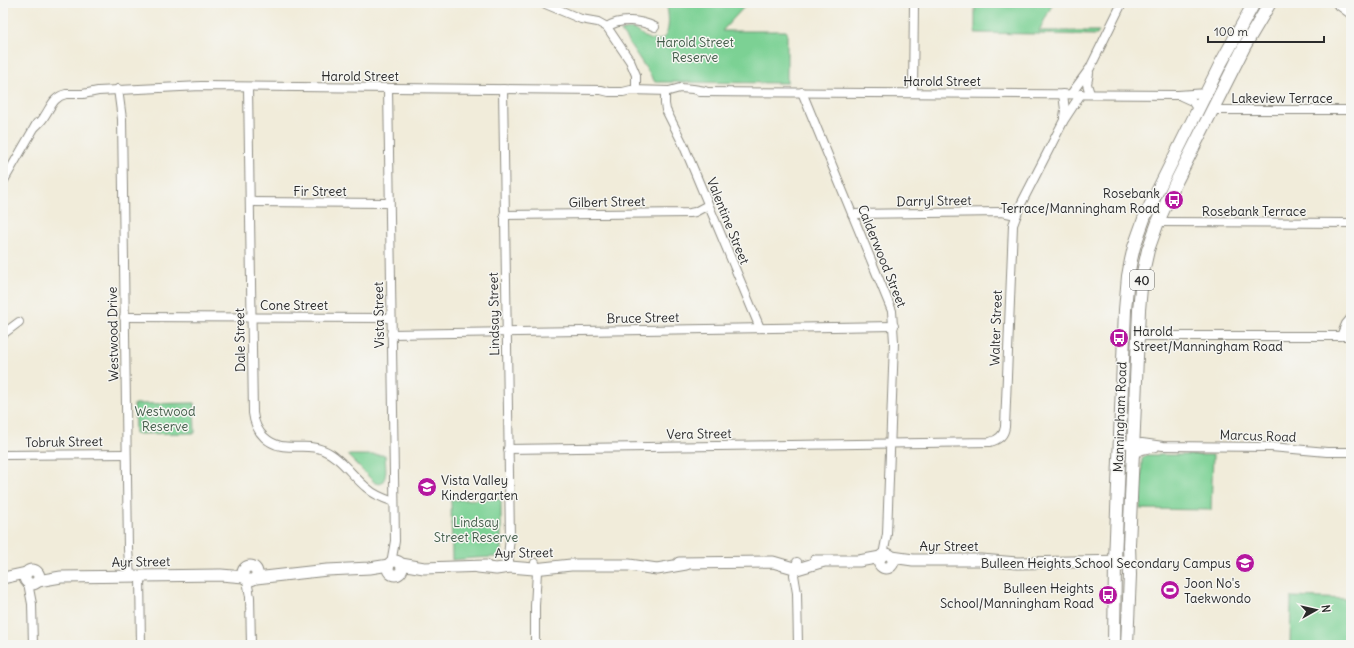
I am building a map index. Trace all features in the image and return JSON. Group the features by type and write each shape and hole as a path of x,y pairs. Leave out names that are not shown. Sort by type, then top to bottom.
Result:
{"main road":[{"name":"Manningham Road","path":"1127,645 1129,545 1138,336 1142,277 1148,250 1173,188 1244,47 1270,3"},
{"path":"1339,3 1351,12"},
{"name":"Manningham Road","path":"1114,645 1115,561 1126,291 1131,260 1145,216 1253,4"}],"street":[{"path":"543,3 581,20 598,22 607,27 630,62 636,75 636,90"},
{"path":"913,93 914,3"},
{"path":"1067,94 1090,68 1122,3"},
{"path":"607,27 620,21 645,23 654,27"},
{"path":"1090,68 1087,84 1090,94"},
{"name":"Harold Street","path":"3,182 35,127 58,97 66,94 82,94 121,89 248,87 601,90 609,88 623,88 680,93 705,91 1178,95 1207,93"},
{"name":"Dale Street","path":"248,87 253,413 255,424 261,434 270,442 278,446 314,447 328,452 338,459 367,488 394,502"},
{"name":"Vista Street","path":"388,88 395,566"},
{"name":"Westwood Drive","path":"121,89 128,549 126,561 132,576 141,645"},
{"name":"Lindsay Street","path":"503,89 510,563"},
{"name":"Valentine Street","path":"665,91 665,107 683,144 760,328"},
{"name":"Calderwood Street","path":"802,92 891,307 894,326 887,559"},
{"name":"Walter Street","path":"1064,120 1067,94"},
{"name":"Walter Street","path":"890,443 990,442 998,439 1002,435 1005,427 1012,230 1016,215 1064,120 1081,94"},
{"path":"1178,95 1192,101 1198,110"},
{"name":"Lakeview Terrace","path":"1212,110 1351,110"},
{"name":"Fir Street","path":"250,202 389,203"},
{"name":"Gilbert Street","path":"504,215 690,213 708,205"},
{"name":"Darryl Street","path":"852,214 1002,212 1016,215"},
{"name":"Rosebank Terrace","path":"1158,222 1351,223"},
{"name":"Cone Street","path":"124,318 391,318"},
{"path":"1341,336 1346,324 1351,318"},
{"path":"3,334 19,322"},
{"name":"Bruce Street","path":"392,334 894,326"},
{"path":"1138,336 1351,336"},
{"name":"Vera Street","path":"508,449 890,443"},
{"name":"Marcus Road","path":"1120,446 1134,449 1164,446"},
{"name":"Marcus Road","path":"1134,449 1164,446 1264,447 1351,452"},
{"name":"Tobruk Street","path":"3,455 126,454"},
{"name":"Ayr Street","path":"3,578 32,579 250,575 267,572 285,574 395,566 424,568 478,567 496,569 510,563 535,567 571,565 629,565 657,569 686,564 773,562 786,560 797,566 807,560 821,562 887,559 981,560 1017,563 1129,560"},
{"path":"797,566 799,581 797,593 798,645"},
{"path":"535,567 537,584 535,606 535,645"},
{"path":"250,575 251,645"},
{"path":"32,579 33,645"}],"green space":[{"name":"Harold Street Reserve","path":"666,3 739,3 745,6 722,31 787,31 787,83 655,82 621,31 636,31 648,39 653,40 659,40 664,37 667,33 668,27"},
{"path":"975,3 1049,3 1052,5 1039,31 1099,31 1097,35 975,33"},
{"name":"Westwood Reserve","path":"194,403 195,433 135,434 134,404"},
{"path":"347,455 385,455 385,478 380,484 375,483"},
{"path":"1146,455 1213,455 1211,510 1140,509 1142,459"},
{"name":"Lindsay Street Reserve","path":"501,499 501,554 495,557 452,560 451,500"},
{"path":"1291,597 1351,599 1351,645 1290,645"}],"place":[{"name":"Rosebank Terrace/Manningham Road","path":"1174,200"},
{"name":"Harold Street/Manningham Road","path":"1119,338"},
{"name":"Vista Valley Kindergarten","path":"427,487"},
{"name":"Bulleen Heights School Secondary Campus","path":"1245,563"},
{"name":"Joon No's Taekwondo","path":"1170,590"},
{"name":"Bulleen Heights School/Manningham Road","path":"1108,595"}]}
